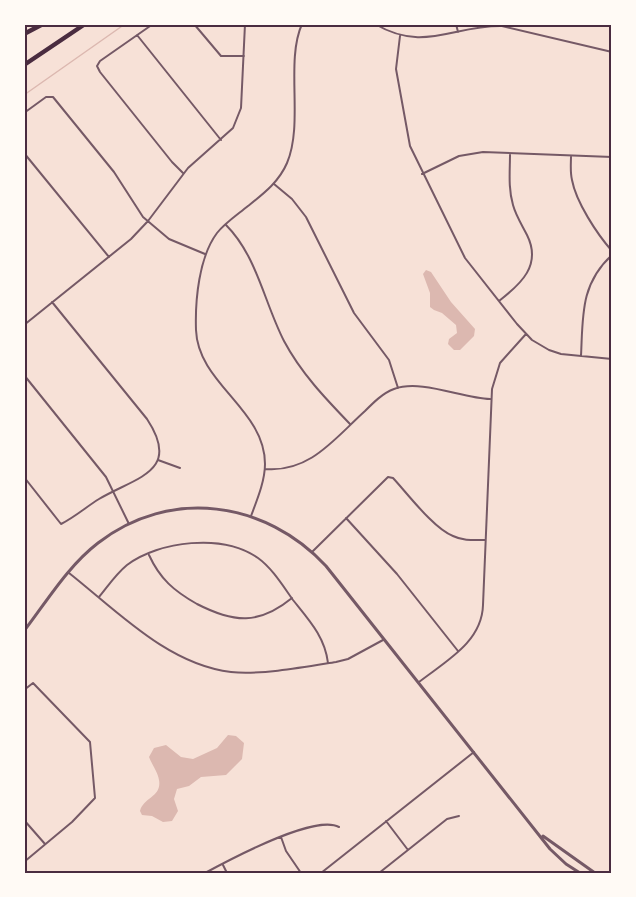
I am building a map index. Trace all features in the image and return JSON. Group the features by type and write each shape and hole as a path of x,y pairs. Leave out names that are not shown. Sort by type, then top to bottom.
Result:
{"highway":[{"path":"24,34 43,24"},
{"path":"24,65 85,24"}],"street":[{"path":"153,24 100,61 98,66 172,162 184,173"},
{"path":"194,24 221,56 244,56"},
{"path":"24,325 131,239 148,221 184,173 233,128 240,114 245,24"},
{"path":"251,516 265,469 264,452 255,429 212,374 199,350 196,322 200,275 205,254 213,239 226,224 274,184 286,166 291,149 297,40 302,24"},
{"path":"375,24 400,36 427,38 502,26 612,52"},
{"path":"456,24 458,32"},
{"path":"137,35 221,140"},
{"path":"400,36 396,66 410,146 465,258 526,334 549,350 581,357 612,358"},
{"path":"24,113 46,97 51,96 121,181 137,210 174,242 205,254"},
{"path":"24,153 109,257"},
{"path":"422,174 447,161 470,153 612,157"},
{"path":"500,302 525,279 531,259 529,238 511,198 510,154"},
{"path":"571,156 575,191 612,253 596,273 586,293 581,357"},
{"path":"274,184 292,198 306,217 354,313 389,360 398,388"},
{"path":"226,224 246,249 293,357 314,386 350,424"},
{"path":"24,477 61,524 101,497 149,471 158,460 160,448 157,434 147,419 52,302"},
{"path":"419,682 470,640 481,623 490,399 500,363 526,334"},
{"path":"24,375 96,463 129,524"},
{"path":"265,469 284,470 302,465 319,453 378,399 398,388 414,386 473,398 490,399"},
{"path":"158,460 180,468"},
{"path":"312,552 388,477 393,478 440,528 450,535 463,539 486,540"},
{"path":"24,631 80,559 98,543 129,524 162,513 196,508 230,511 251,516 286,532 312,552 419,682 555,854 580,873"},
{"path":"346,518 389,565 458,651"},
{"path":"99,597 120,570 149,553 196,543 220,544 241,549 262,561 292,598 321,636 326,648 328,663"},
{"path":"149,553 158,572 175,591 224,616 239,619 265,615 277,610 292,598"},
{"path":"69,573 145,635 183,656 212,668 229,672 249,672 348,659 384,639"},
{"path":"24,690 33,683 90,742 95,798 72,822 24,862"},
{"path":"321,873 474,752"},
{"path":"379,873 447,819 459,816"},
{"path":"24,819 45,844"},
{"path":"386,821 408,850"},
{"path":"205,873 281,837 325,825 333,824 339,827"},
{"path":"539,833 595,873"},
{"path":"281,837 286,851 301,873"},
{"path":"222,864 227,873"}],"shaded area":[{"path":"426,270 431,272 451,302 475,329 474,336 460,350 454,350 448,344 449,339 457,333 456,325 442,313 430,307 430,293 423,274"},
{"path":"228,735 236,736 244,743 242,759 226,775 201,777 189,786 177,789 174,799 178,811 172,821 163,822 152,816 142,815 140,811 142,806 155,794 159,786 157,774 149,757 154,748 166,745 181,757 193,759 217,748"}],"waterway":[{"path":"24,95 125,24"}]}
